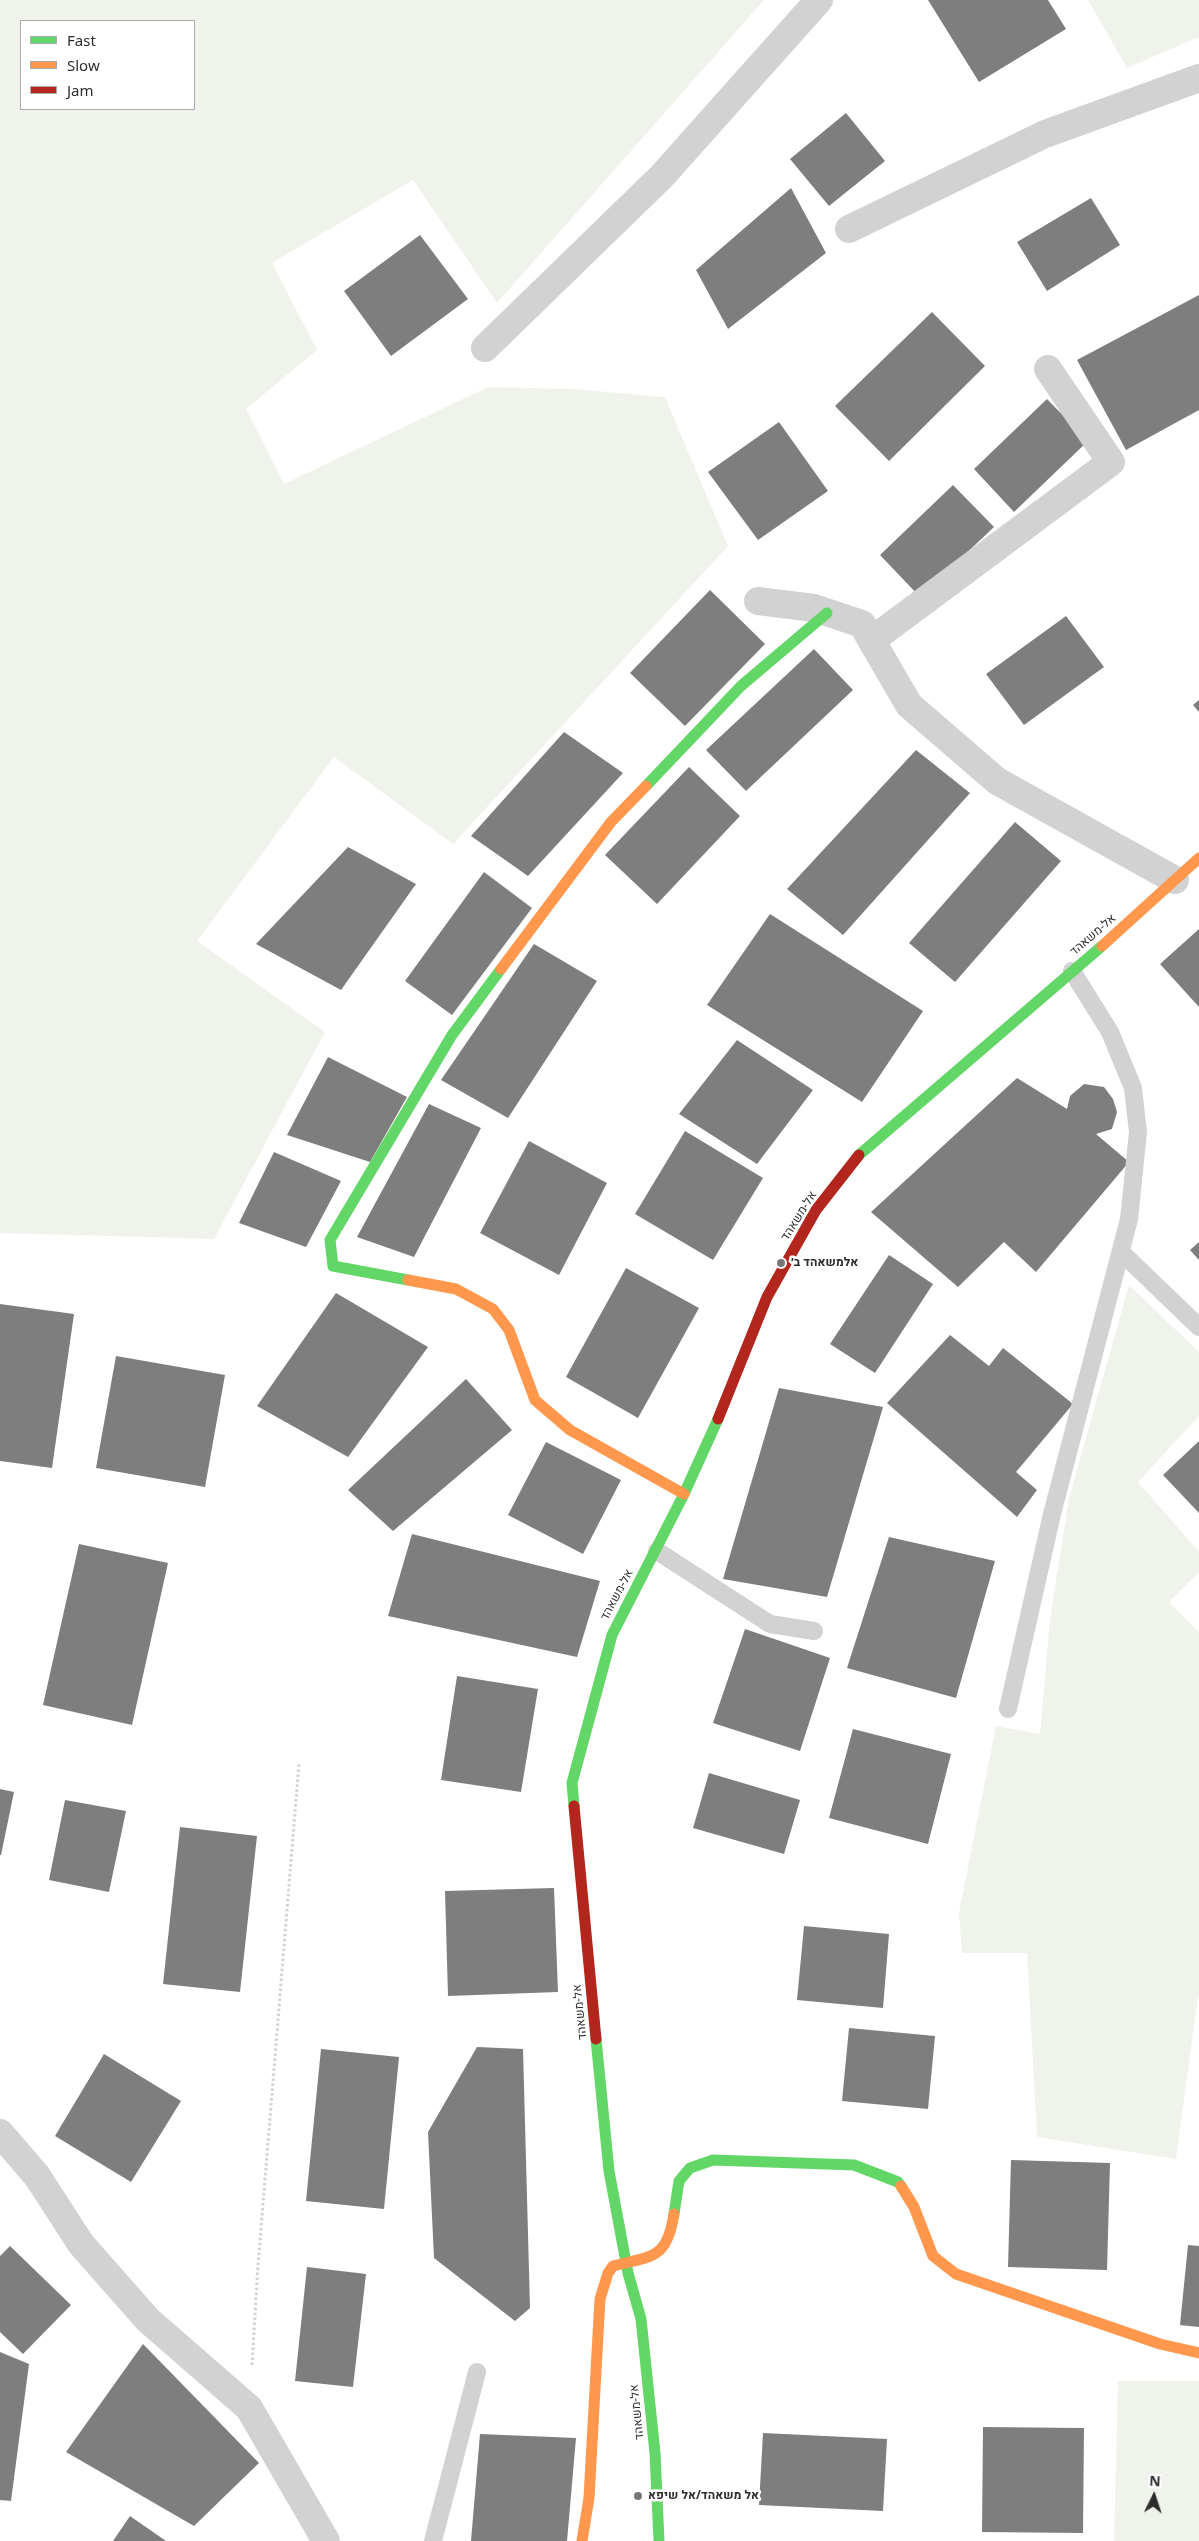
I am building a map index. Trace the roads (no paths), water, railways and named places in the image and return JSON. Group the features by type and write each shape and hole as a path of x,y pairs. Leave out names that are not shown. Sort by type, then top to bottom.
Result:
{"street":[{"path":"485,348 662,176 819,0"},
{"path":"849,229 1045,134 1199,78"},
{"path":"872,640 1111,462 1048,369"},
{"path":"758,601 814,608 862,624 910,705 996,781 1175,880"},
{"path":"684,1494 570,1430 535,1400 509,1330 493,1309 456,1289 333,1266 330,1240 452,1035 611,822 741,686 827,613"},
{"name":"אל-משאהד","path":"659,2541 655,2453 641,2319 626,2263 609,2171 572,1783 612,1635 657,1551 723,1409 767,1297 816,1210 856,1158 1199,858"},
{"path":"0,2133 37,2176 81,2244 148,2320 249,2408 326,2541"},
{"path":"582,2541 589,2498 600,2299 608,2273 613,2266 652,2256 666,2246 671,2234 679,2181 690,2168 713,2160 854,2165 898,2182 914,2207 932,2256 956,2274 1160,2344 1199,2353"}],"lane":[{"path":"1008,1709 1052,1514 1129,1219 1138,1132 1133,1088 1110,1032 1072,971"},
{"path":"1120,1252 1199,1327"},
{"path":"657,1551 770,1624 814,1632"},
{"path":"433,2541 477,2372"}],"place":[{"name":"אלמשאהד ב׳","path":"781,1263"},
{"name":"אל משאהד/אל שיפא","path":"638,2496"}]}
